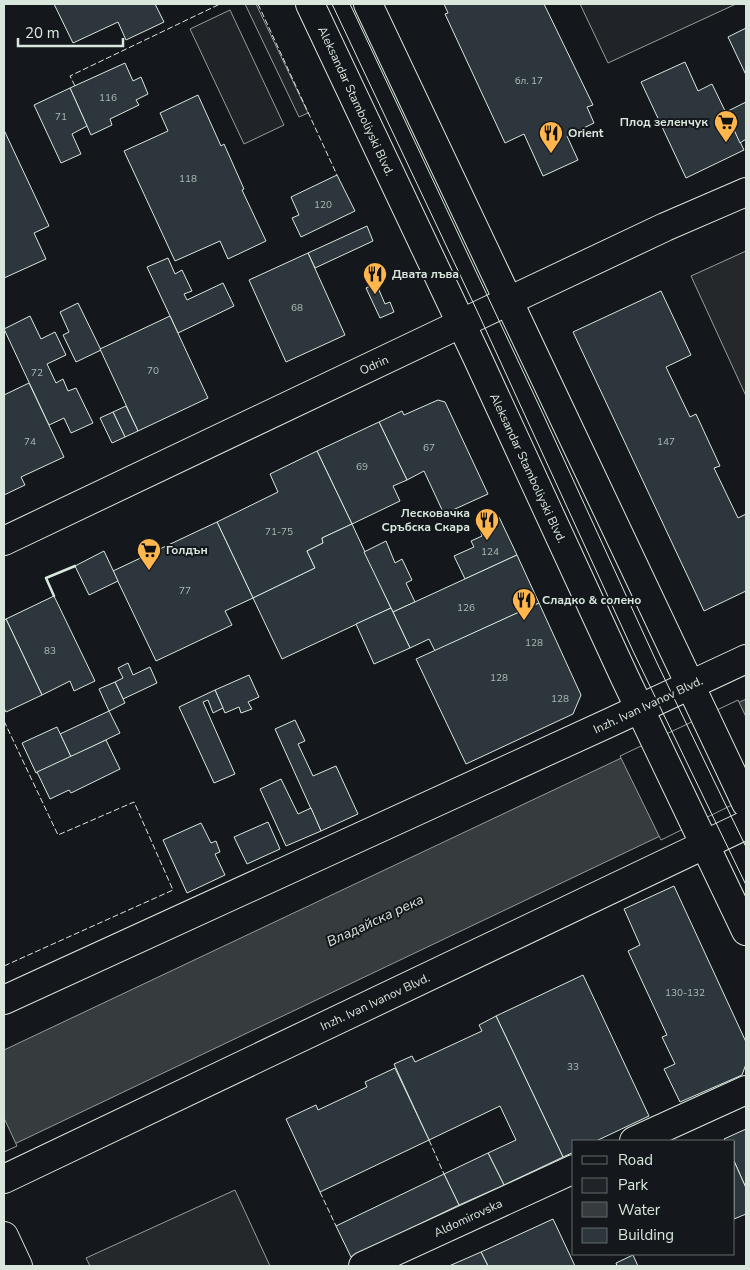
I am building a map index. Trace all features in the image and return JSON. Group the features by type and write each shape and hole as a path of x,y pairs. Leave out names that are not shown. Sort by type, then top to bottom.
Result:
{"street":[{"name":"Aleksandar Stamboliyski Blvd.","path":"310,4 643,717 746,931"},
{"path":"368,4 746,803"},
{"name":"Odrin","path":"4,541 460,324 746,192"},
{"name":"Inzh. Ivan Ivanov Blvd.","path":"4,1000 643,717 693,692 746,659"},
{"name":"Inzh. Ivan Ivanov Blvd.","path":"4,1179 703,841 746,825"},
{"path":"636,1140 746,1090"},
{"name":"Aldomirovska","path":"363,1266 572,1170"},
{"path":"4,1236 18,1266"}],"green space":[{"path":"245,4 256,4 308,113 299,117"},
{"path":"580,4 736,4 608,63"},
{"path":"230,10 284,125 244,144 190,29"}],"shaded area":[{"path":"746,251 746,396 691,276"},
{"path":"235,1190 270,1266 90,1266 86,1258"}],"water":[{"name":"Владайска река","path":"746,699 746,795 4,1149 4,1050"}],"pier":[{"path":"738,700 746,717 746,798 661,840 620,756"},
{"path":"4,1118 17,1146 4,1152"}],"building":[{"path":"54,4 155,4 164,22 126,40 118,22 73,43"},
{"path":"444,4 544,4 593,105 587,107 594,123 567,136 578,160 543,176 524,134 505,143 445,14 448,13"},
{"path":"746,28 746,75 728,37"},
{"path":"685,62 698,91 712,84 744,150 686,178 641,82"},
{"path":"125,63 133,81 141,77 148,94 136,100 139,105 110,119 112,125 91,135 70,88"},
{"path":"70,88 87,126 72,134 81,154 61,163 34,105"},
{"path":"198,95 221,146 224,144 244,189 242,190 266,241 228,259 220,241 175,261 124,151 168,131 160,113"},
{"path":"746,102 746,139 740,143 726,112"},
{"path":"4,130 49,226 34,233 46,259 4,278"},
{"path":"337,175 355,211 301,237 292,218 299,215 291,197"},
{"path":"367,226 373,241 315,268 308,253"},
{"path":"308,253 345,335 286,362 249,280"},
{"path":"168,258 175,274 182,270 192,291 184,294 187,300 223,283 234,306 178,333 147,267"},
{"name":"Двата лъва","path":"376,283 385,304 390,302 394,312 380,318 366,288"},
{"path":"661,291 691,355 666,367 690,417 696,414 720,466 714,468 738,518 746,514 746,591 704,611 573,332"},
{"path":"78,303 101,350 76,362 63,335 69,332 60,312"},
{"path":"30,316 41,339 55,332 66,355 47,364 56,383 63,379 68,391 76,388 93,423 71,433 64,418 49,425 4,329"},
{"path":"170,316 208,398 138,431 100,349"},
{"path":"29,383 64,457 21,477 25,485 4,495 4,395"},
{"path":"438,400 445,402 488,494 444,514 424,471 407,480 379,422 402,411 404,415"},
{"path":"126,406 138,431 125,437 113,412"},
{"path":"113,412 125,437 112,443 100,418"},
{"path":"379,422 407,480 393,486 400,501 352,524 317,451"},
{"path":"317,451 352,524 322,538 323,543 307,551 315,568 253,598 217,522 278,492 270,474"},
{"path":"499,517 517,555 465,579 454,556 474,547 471,541 482,536 479,527"},
{"path":"217,522 253,598 225,611 232,625 156,661 113,571"},
{"path":"352,524 391,608 282,659 253,598 315,568 307,551 323,543 322,538"},
{"path":"386,541 395,563 402,559 412,580 406,583 415,602 393,612 364,552"},
{"path":"104,551 118,581 89,595 75,566"},
{"path":"517,555 539,603 435,651 429,639 410,648 393,612"},
{"path":"54,596 95,681 74,691 70,681 42,695 6,619"},
{"path":"539,603 581,695 573,714 466,764 416,659"},
{"path":"391,608 410,648 374,664 356,624"},
{"path":"6,619 42,695 6,712 4,708 4,620"},
{"path":"128,663 133,675 150,667 157,683 123,699 115,682 123,678 118,668"},
{"path":"249,675 259,697 248,702 252,709 241,713 239,707 225,713 215,690"},
{"path":"115,682 125,703 109,711 99,689"},
{"path":"215,690 223,708 213,713 208,700 203,702 235,774 214,783 179,707"},
{"path":"109,711 120,733 71,757 60,734"},
{"path":"295,720 305,741 298,744 313,776 336,766 358,814 321,831 275,729"},
{"path":"57,727 71,757 36,773 22,743"},
{"path":"106,740 120,769 71,793 69,790 50,799 37,772"},
{"path":"281,779 298,814 311,808 321,831 286,846 260,789"},
{"path":"268,822 280,849 247,864 234,837"},
{"path":"201,823 211,843 216,841 220,852 215,854 225,875 187,893 163,840"},
{"path":"674,886 746,1042 746,1064 742,1075 680,1102 664,1069 675,1064 662,1037 667,1035 628,951 640,945 624,909"},
{"path":"583,975 649,1116 598,1140 572,1140 572,1153 563,1157 496,1016"},
{"path":"496,1016 563,1157 504,1185 488,1153 516,1140 500,1106 429,1140 394,1064 412,1056 415,1062 482,1031 479,1025"},
{"path":"395,1068 429,1140 320,1192 286,1119 316,1105 318,1110 367,1087 365,1082"},
{"path":"746,1129 746,1188 735,1163 735,1140 724,1139"},
{"path":"488,1153 504,1185 459,1205 444,1174"},
{"path":"735,1163 746,1188 746,1214 735,1219"},
{"path":"444,1174 459,1205 351,1257 336,1226"},
{"path":"553,1219 575,1266 488,1266 481,1252"},
{"path":"481,1252 488,1266 449,1266"},
{"path":"633,1255 638,1266 617,1266 616,1263"}],"tram line":[{"path":"332,4 479,315 633,651 746,885"},
{"path":"350,4 543,414 657,663 746,847"}],"fence":[{"path":"75,86 70,76 220,4"},
{"path":"258,4 337,175"},
{"path":"4,721 58,835 134,802 173,890 4,966"},
{"path":"429,1140 444,1174"},
{"path":"320,1192 336,1226"}],"wall":[{"path":"54,596 46,578 75,566"}],"place":[{"name":"Плод зеленчук","path":"726,143"},
{"name":"Orient","path":"551,154"},
{"name":"Двата лъва","path":"375,295"},
{"name":"Лесковачка Сръбска Скара","path":"487,541"},
{"name":"Голдън","path":"149,571"},
{"name":"Сладко & солено","path":"524,621"}]}
